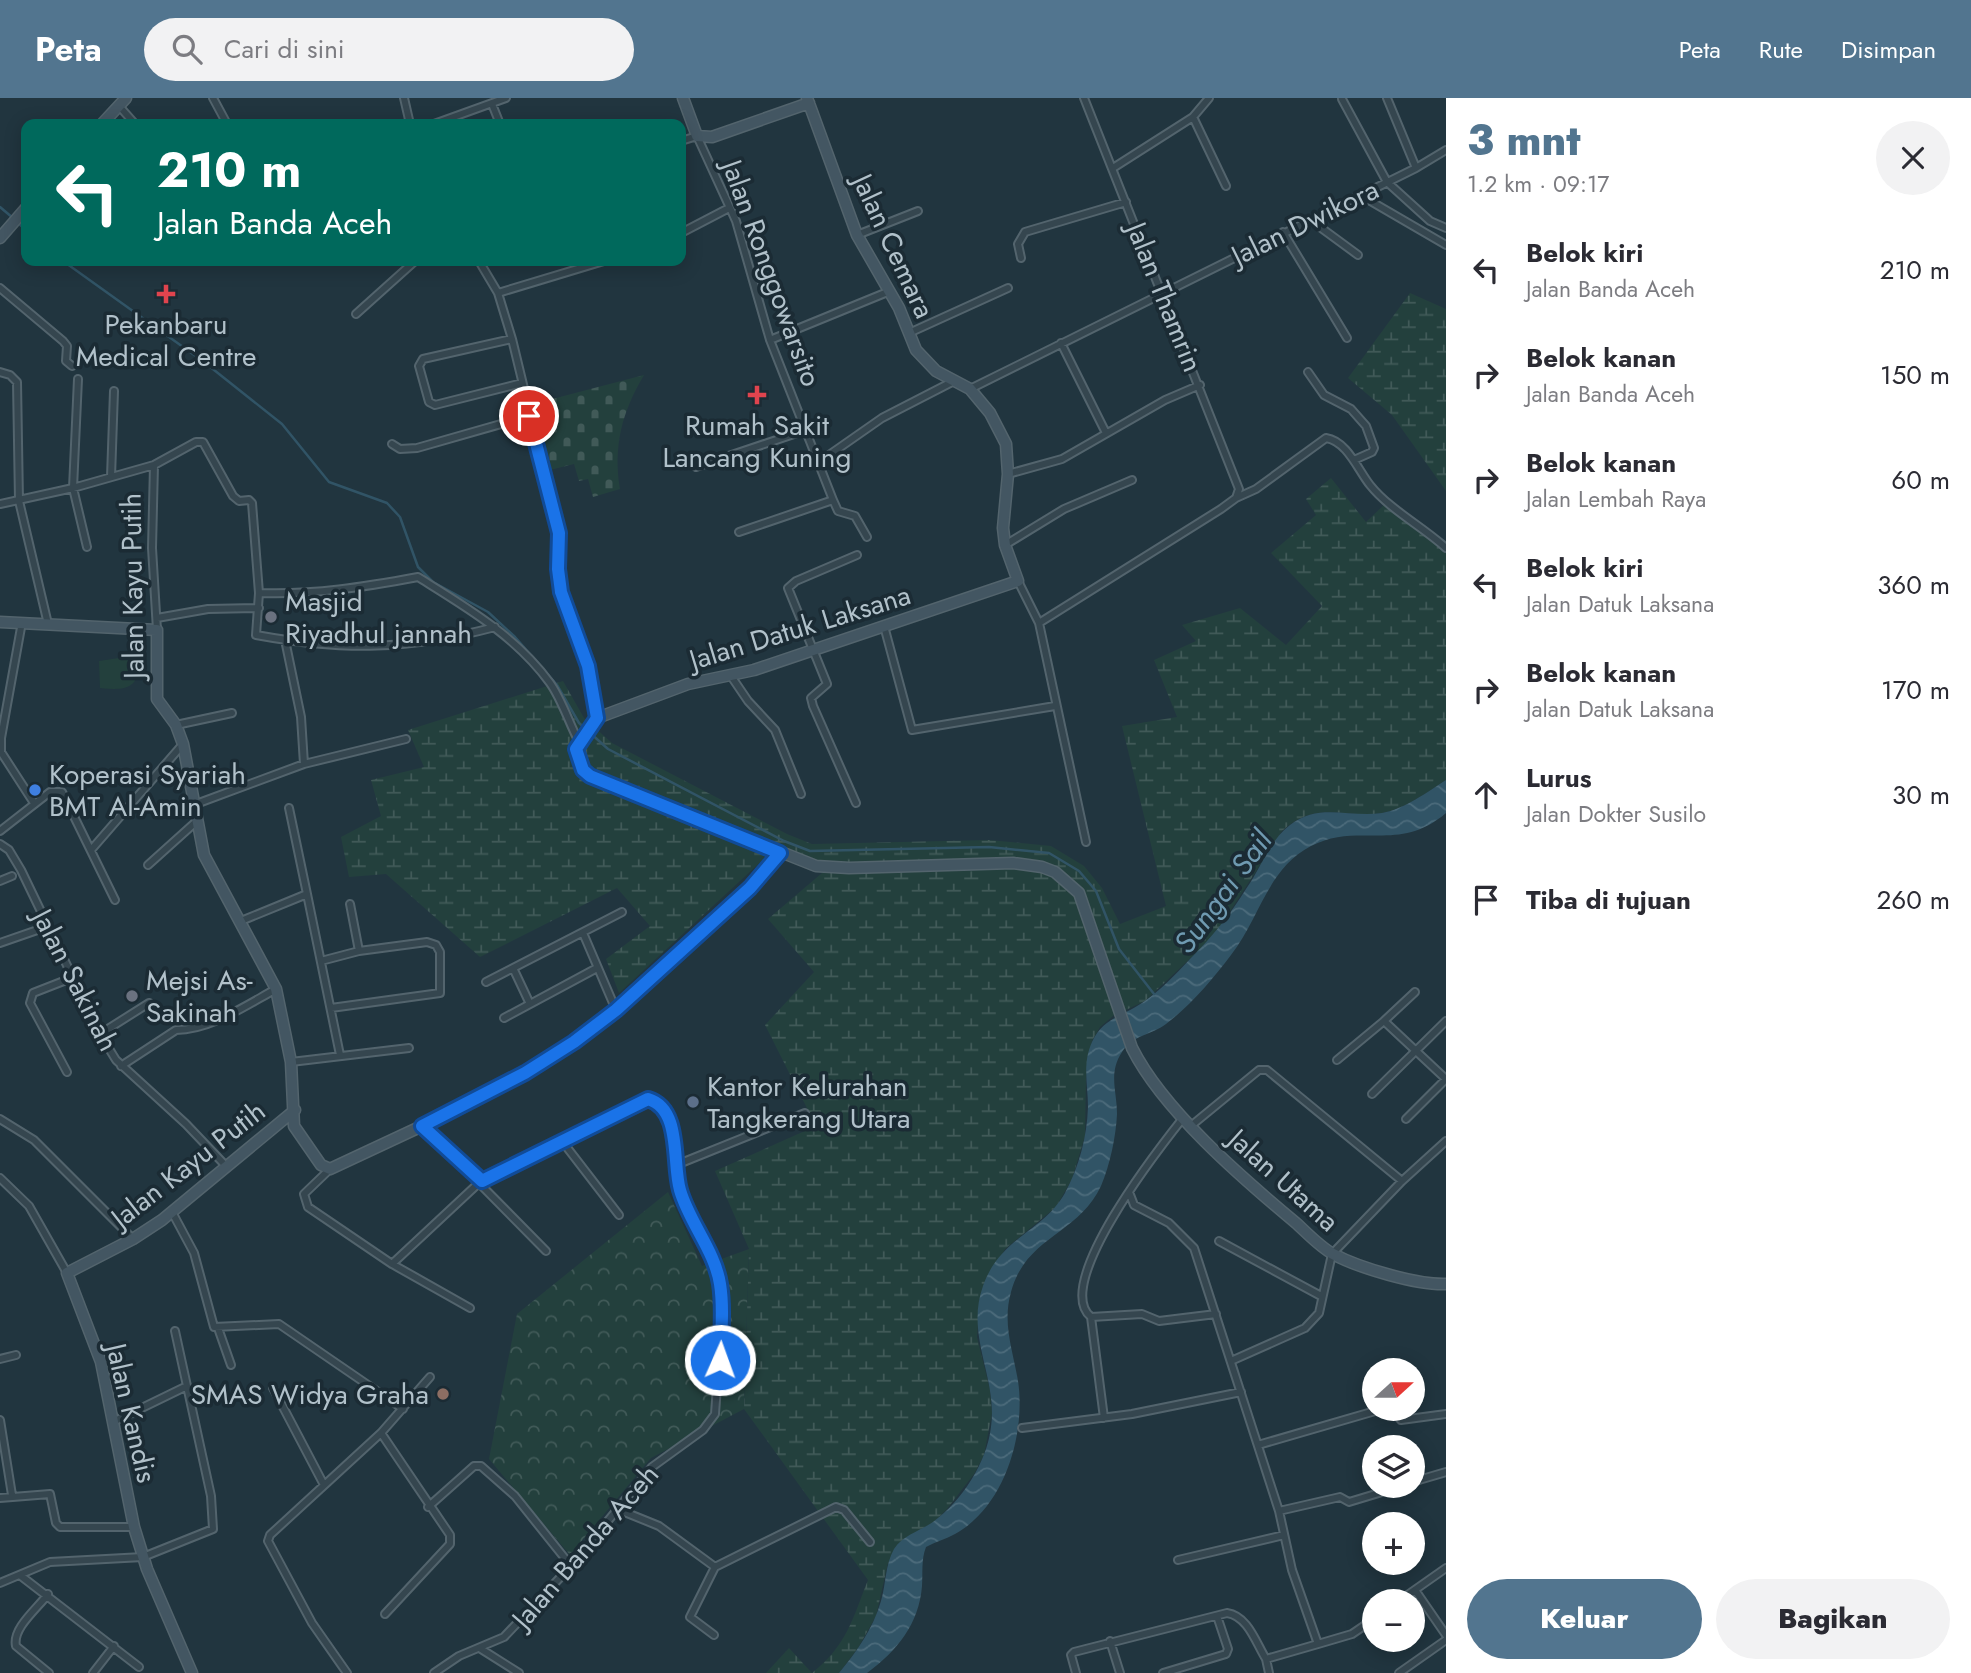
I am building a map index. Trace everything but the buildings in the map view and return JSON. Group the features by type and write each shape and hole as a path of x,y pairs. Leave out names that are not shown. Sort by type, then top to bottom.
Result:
{"street":[{"path":"213,98 224,119"},
{"path":"404,98 409,119"},
{"path":"448,119 506,98"},
{"name":"Jalan Ronggowarsito","path":"683,98 736,221 770,340 833,500"},
{"name":"Jalan Thamrin","path":"1084,98 1200,385 1239,489 1236,498"},
{"path":"1113,168 1193,117 1209,98"},
{"path":"1387,98 1416,168"},
{"path":"1342,99 1387,182 1430,220 1446,228"},
{"path":"106,119 123,100 132,119"},
{"path":"686,139 697,135 712,137 808,101"},
{"name":"Jalan Cemara","path":"808,101 857,235 890,291 916,350 952,382 970,389"},
{"path":"492,104 498,119"},
{"path":"1193,117 1226,186"},
{"name":"Jalan Dwikora","path":"1163,292 1416,168 1446,150"},
{"path":"1360,195 1446,245"},
{"path":"1021,258 1018,244 1025,232 1126,202"},
{"path":"686,230 729,208"},
{"path":"857,235 918,211"},
{"path":"3,235 21,214"},
{"path":"1309,219 1359,255"},
{"path":"1283,232 1347,338"},
{"path":"356,314 409,266"},
{"path":"470,1308 392,1264 308,1207 303,1194 330,1169 525,1073 574,1042 616,1010 750,888 780,853 590,776 578,760 581,738 596,719 588,666 561,592 558,569 559,533 512,339 498,293 482,266"},
{"path":"498,293 587,266"},
{"path":"0,288 64,341 67,346 66,361 72,366"},
{"path":"909,333 1009,288"},
{"path":"770,340 890,291"},
{"path":"1086,842 1039,623 1018,581 1005,545 1008,474 1006,444 990,413 970,389 1163,292"},
{"path":"512,339 429,357 423,359 419,366 429,402 435,405 522,383"},
{"path":"1061,343 1105,433"},
{"path":"0,372 10,375 17,382 19,501 48,624"},
{"path":"1308,372 1324,395 1351,409 1366,426 1374,448 1372,452 1354,460"},
{"path":"78,379 73,488 87,547"},
{"path":"819,462 882,418 952,382"},
{"path":"1008,474 1062,459 1105,433 1200,385"},
{"path":"111,477 114,391"},
{"path":"392,444 400,449 417,448 529,416"},
{"path":"696,467 806,430"},
{"path":"1039,623 1236,498 1256,489 1326,438 1333,439 1354,460 1370,486 1446,548"},
{"path":"154,465 196,442 207,446 233,496 251,503 259,593 256,635 344,647 400,646 440,641 495,627"},
{"name":"Jalan Kayu Putih","path":"0,504 73,488 154,465 152,548 157,618 157,699 176,725 183,744 204,855 276,989 291,1062 295,1110 225,1165 172,1212 133,1239 67,1273"},
{"path":"1005,545 1064,509 1132,480"},
{"path":"739,532 833,500 838,511 855,516 867,537"},
{"path":"856,803 811,701 827,684 788,589 790,584 857,555"},
{"path":"259,593 303,595 347,591 418,577 495,627 533,662 552,685 581,738"},
{"name":"Jalan Datuk Laksana","path":"596,719 688,684 731,676 814,651 992,593 1018,581"},
{"path":"157,618 208,609 258,608"},
{"path":"0,621 157,630"},
{"path":"22,622 1,738 1,752 34,803"},
{"path":"884,626 912,730 1055,706"},
{"path":"285,640 301,717 304,764"},
{"path":"731,676 748,701 775,730 801,794"},
{"path":"176,725 232,713"},
{"path":"196,804 304,764 406,739"},
{"path":"91,850 183,744"},
{"path":"0,831 50,792 62,792 115,900"},
{"path":"289,808 340,1055"},
{"path":"148,865 198,820"},
{"name":"Jalan Sakinah","path":"0,844 9,850 21,870 100,1034 121,1066 186,1124 225,1165"},
{"name":"Jalan Utama","path":"780,853 816,866 1013,863 1042,867 1055,872 1079,893 1117,1011 1140,1066 1188,1121 1256,1190 1332,1254 1405,1279 1446,1284"},
{"path":"0,881 12,876"},
{"path":"241,922 307,894"},
{"path":"350,904 359,951"},
{"path":"486,982 622,912"},
{"path":"0,943 49,926"},
{"path":"583,933 616,1010"},
{"path":"321,961 359,951 427,942 436,945 440,952 440,993 331,1008"},
{"path":"513,968 530,1004"},
{"path":"504,1018 597,968"},
{"path":"66,1072 30,1003 33,993 74,977"},
{"path":"121,1066 176,1030 189,1031 229,1015 276,989"},
{"path":"1336,1060 1415,992"},
{"path":"100,1034 149,1003"},
{"path":"1384,1021 1414,1052 1446,1079 1406,1119"},
{"path":"1372,1094 1446,1021"},
{"path":"291,1062 409,1048"},
{"path":"1104,1418 1091,1317 1084,1310 1082,1282 1100,1242 1153,1155 1188,1121 1259,1070 1267,1070 1402,1181"},
{"name":"Jalan Banda Aceh","path":"392,1264 481,1182 648,1099 657,1101 666,1113 682,1198 720,1282 718,1404 711,1423 652,1467 571,1566 503,1637 481,1649 459,1656 434,1673"},
{"path":"295,1110 294,1126 321,1165 330,1169"},
{"path":"677,1173 681,1163 805,1113"},
{"path":"0,1119 34,1140 133,1239"},
{"path":"422,1126 481,1182 546,1251"},
{"path":"562,1141 619,1214"},
{"path":"1231,1361 1305,1328 1319,1313 1332,1254 1402,1181 1446,1141"},
{"name":"Jalan Kandis","path":"1,1182 29,1206 67,1273 101,1363 134,1527 143,1557 192,1673"},
{"path":"1129,1192 1134,1205 1169,1223 1194,1248 1279,1511 1292,1570 1318,1644"},
{"path":"172,1212 189,1242 214,1327 279,1324 402,1409"},
{"path":"1219,1241 1321,1296"},
{"path":"1091,1317 1142,1314 1159,1321 1216,1314"},
{"path":"218,1328 232,1365"},
{"path":"0,1583 21,1576 39,1564 50,1562 143,1557 213,1529 211,1496 175,1331"},
{"path":"0,1359 16,1355"},
{"path":"348,1673 312,1623 268,1541 270,1535 381,1433 430,1377"},
{"path":"113,1422 187,1386"},
{"path":"273,1388 324,1485"},
{"path":"1022,1428 1104,1418 1241,1392"},
{"path":"1425,1418 1446,1414"},
{"path":"1258,1445 1362,1415"},
{"path":"0,1420 12,1495"},
{"path":"381,1433 428,1507 450,1535 450,1544 384,1614"},
{"path":"428,1507 474,1466 481,1466 514,1496 571,1566"},
{"path":"1425,1478 1446,1472"},
{"path":"0,1498 50,1494 56,1523 60,1527 134,1527"},
{"path":"1279,1511 1340,1497 1349,1502 1362,1498"},
{"path":"714,1635 690,1617 715,1567 836,1507 844,1510 870,1542"},
{"path":"617,1509 659,1526 715,1567"},
{"path":"1178,1560 1284,1535"},
{"path":"1416,1589 1446,1568"},
{"path":"21,1576 48,1594 139,1667"},
{"path":"48,1594 18,1632 15,1640 16,1646 50,1673"},
{"path":"1425,1605 1446,1635"},
{"path":"1076,1673 1071,1655 1074,1652 1217,1616 1237,1615 1266,1662 1269,1673"},
{"path":"1163,1673 1226,1654 1228,1649 1217,1616"},
{"path":"1259,1673 1266,1662 1352,1634 1362,1627"},
{"path":"1399,1673 1446,1640"},
{"path":"1110,1641 1120,1673"},
{"path":"93,1673 114,1646"},
{"path":"481,1649 519,1673"}],"green space":[{"path":"1410,293 1446,309 1446,491 1392,415 1348,378"},
{"path":"644,375 630,402 621,430 618,458 620,489 593,497 588,479 579,481 574,464 550,470 533,404"},
{"path":"1331,478 1366,522 1386,503 1446,551 1446,780 1415,800 1391,811 1368,814 1319,813 1295,821 1282,831 1214,936 1145,1001 1113,1016 1100,1027 1092,1041 1086,1078 1085,1136 1072,1179 1056,1207 1005,1249 980,1296 977,1337 990,1390 992,1413 984,1455 974,1474 947,1509 934,1522 916,1532 888,1563 876,1616 858,1648 839,1673 812,1673 841,1642 868,1580 744,1409 749,1249 715,1171 816,1126 765,1025 814,972 768,919 822,873 769,854 619,993 606,959 650,926 617,888 480,957 386,874 349,877 341,837 381,816 371,780 424,767 408,730 563,681 584,718 612,743 787,834 812,844 989,840 1051,846 1084,866 1102,888 1120,924 1166,906 1122,726 1177,717 1154,660 1196,641 1182,625 1240,608 1286,645 1322,606 1271,553 1316,515 1306,499"},
{"path":"125,657 137,665 137,674 132,684 115,689 100,688 99,661"},
{"path":"668,1192 702,1266 749,1249 744,1409 651,1458 570,1555 489,1459 517,1314"},
{"path":"789,1648 812,1673 766,1673"}],"water":[{"name":"Sungai Sail","path":"1446,780 1446,813 1428,825 1395,835 1329,839 1296,856 1274,881 1241,941 1201,992 1166,1024 1126,1046 1115,1067 1115,1132 1110,1160 1101,1186 1079,1215 1028,1259 1018,1273 1011,1292 1008,1326 1018,1381 1019,1423 1015,1445 999,1487 987,1506 972,1522 955,1534 926,1547 920,1600 905,1636 897,1646 867,1673 839,1673 874,1621 894,1549 907,1537 944,1513 963,1492 979,1467 989,1440 992,1409 979,1340 978,1304 983,1286 1000,1256 1056,1206 1070,1183 1084,1141 1088,1107 1087,1058 1096,1034 1107,1023 1155,993 1206,942 1240,899 1276,839 1290,825 1301,818 1323,812 1370,814 1391,811 1416,800"}],"waterway":[{"path":"0,207 13,218"},
{"path":"70,266 204,362 282,424 329,482 387,503 400,517 418,567 433,582 488,612 515,637 557,685 579,723 608,749 784,841 810,851 989,847 1049,853 1079,871 1096,891 1119,949 1154,994"}],"place":[{"name":"Pekanbaru Medical Centre","path":"166,294"},
{"name":"Rumah Sakit Lancang Kuning","path":"757,395"},
{"name":"Masjid Riyadhul jannah","path":"271,617"},
{"name":"Koperasi Syariah BMT Al-Amin","path":"35,790"},
{"name":"Mejsi As- Sakinah","path":"132,996"},
{"name":"Kantor Kelurahan Tangkerang Utara","path":"693,1102"},
{"name":"SMAS Widya Graha","path":"443,1394"}],"route":[{"path":"529,416 559,533 558,569 561,592 576,629 593,688 597,718 576,749 583,770 590,776 780,853 750,888 616,1010 574,1042 525,1073 422,1126 482,1181 628,1108 648,1099 657,1101 666,1113 673,1138 682,1198 720,1282 720,1360"}]}
